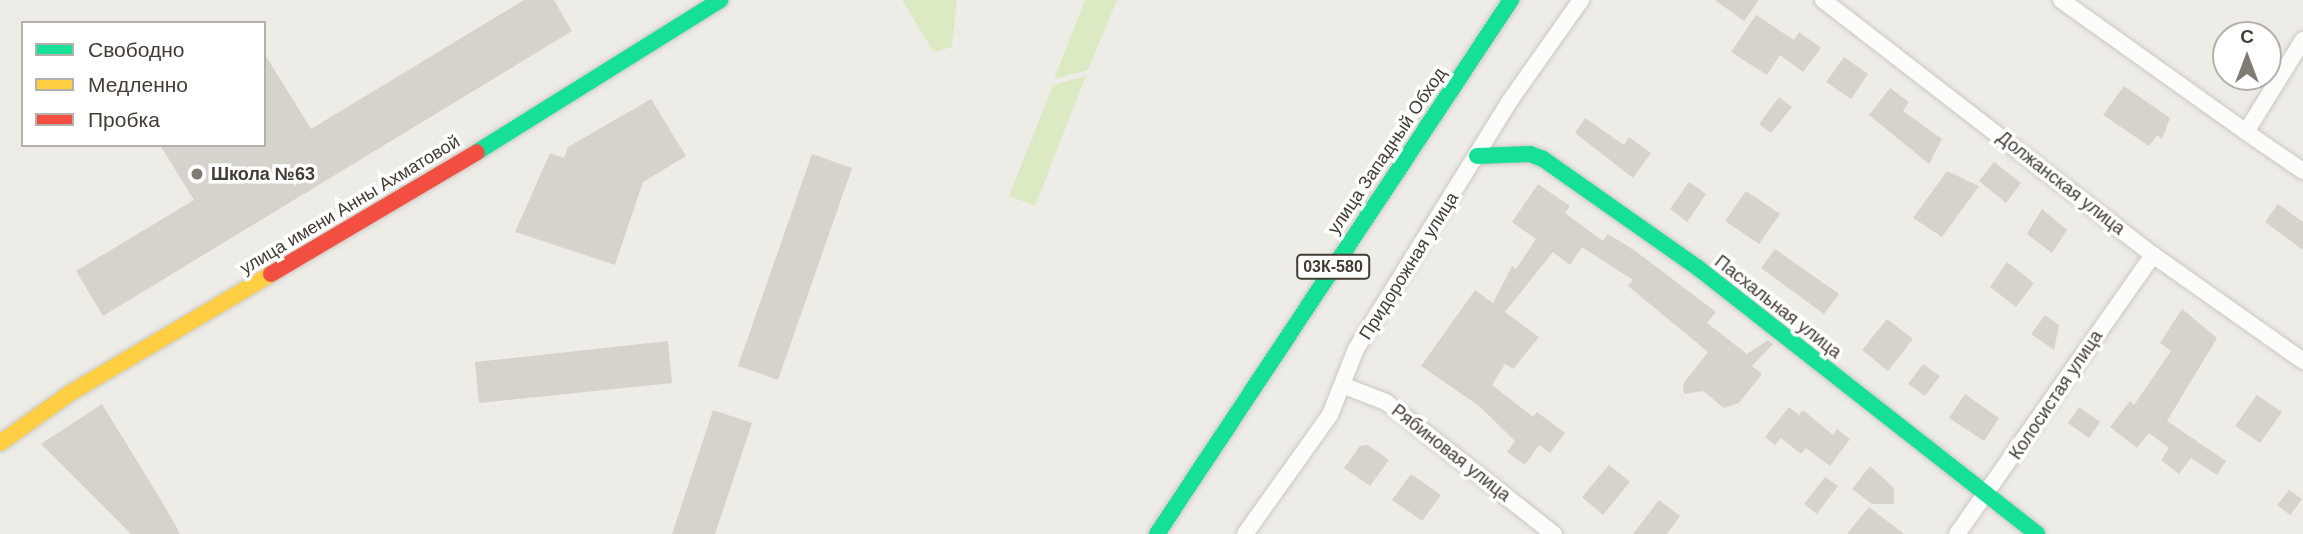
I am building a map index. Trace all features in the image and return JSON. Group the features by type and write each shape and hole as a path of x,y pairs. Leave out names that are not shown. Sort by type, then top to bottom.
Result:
{"main road":[{"name":"улица имени Анны Ахматовой","path":"0,443 70,393 515,129 720,0"},
{"name":"улица Западный Обход","path":"1140,534 1493,0"},
{"name":"улица Западный Обход","path":"1157,534 1511,0"},
{"name":"Пасхальная улица","path":"1477,156 1530,153 1543,159 1698,268 2037,534"}],"street":[{"name":"Придорожная улица","path":"1245,534 1330,415 1356,349 1477,156 1581,0"},
{"name":"Должанская улица","path":"1823,0 2153,255 2303,361"},
{"path":"2062,0 2303,171"},
{"path":"2246,132 2303,40"},
{"name":"Колосистая улица","path":"1957,534 1988,496 2153,255"},
{"name":"Рябиновая улица","path":"1342,385 1386,402 1554,534"}],"green space":[{"path":"902,0 957,0 952,47 934,52"},
{"path":"1085,0 1117,0 1088,70 1054,79"},
{"path":"1086,76 1035,206 1009,196 1053,85"}],"building":[{"path":"524,0 554,0 572,31 103,316 76,271 194,200 161,147 266,147 266,56 311,129"},
{"path":"1715,0 1759,0 1744,21"},
{"path":"1756,15 1794,40 1799,32 1821,48 1803,72 1780,55 1767,75 1731,52"},
{"path":"1844,57 1868,74 1851,99 1826,82"},
{"path":"2124,86 2170,118 2162,139 2157,135 2149,146 2103,115"},
{"path":"1890,88 1909,102 1903,111 1942,139 1929,164 1869,115"},
{"path":"1779,97 1792,107 1771,133 1759,124"},
{"path":"651,99 686,156 643,182 615,265 515,232 550,153 564,158 568,147"},
{"path":"1585,118 1624,145 1629,137 1651,153 1633,178 1575,133"},
{"path":"812,154 852,168 778,380 738,366"},
{"path":"1994,162 2021,183 2006,203 1979,181"},
{"path":"1947,171 1979,186 1942,237 1913,218"},
{"path":"1689,182 1706,194 1687,222 1670,209"},
{"path":"1538,184 1570,206 1565,213 1603,241 1608,234 1634,250 1716,312 1707,323 1747,354 1768,340 1773,344 1752,366 1762,374 1739,403 1724,408 1703,391 1684,394 1683,384 1708,352 1628,286 1633,280 1582,247 1570,265 1553,252 1505,312 1539,337 1513,369 1505,364 1492,385 1533,417 1537,412 1565,433 1550,453 1539,445 1525,465 1507,452 1515,441 1479,406 1421,366 1475,290 1493,303 1512,266 1516,269 1536,239 1512,222"},
{"path":"1746,191 1780,214 1759,244 1725,221"},
{"path":"2278,204 2303,222 2303,250 2265,222"},
{"path":"2042,209 2067,230 2052,253 2027,234"},
{"path":"1775,249 1839,294 1824,314 1761,268"},
{"path":"2007,262 2034,283 2016,307 1990,287"},
{"path":"2182,309 2217,338 2167,421 2226,461 2217,475 2191,458 2179,474 2161,460 2169,448 2149,433 2137,448 2110,427 2130,401 2134,405 2171,351 2160,343"},
{"path":"2045,315 2059,325 2054,350 2031,334"},
{"path":"1887,319 1913,339 1888,371 1862,350"},
{"path":"668,341 672,383 479,403 475,362"},
{"path":"1923,364 1940,376 1925,396 1908,384"},
{"path":"1965,394 1999,418 1984,441 1949,418"},
{"path":"2257,395 2282,412 2260,443 2235,426"},
{"path":"102,404 180,534 131,534 41,444"},
{"path":"1789,407 1799,415 1803,410 1833,435 1837,429 1850,439 1830,466 1806,448 1801,454 1781,438 1775,445 1765,437"},
{"path":"2079,407 2100,422 2089,438 2068,423"},
{"path":"713,410 752,423 715,534 672,534"},
{"path":"1368,445 1389,460 1370,486 1344,468 1360,446"},
{"path":"1609,465 1630,482 1603,515 1582,497"},
{"path":"1870,466 1894,488 1894,504 1872,504 1852,489"},
{"path":"1411,474 1441,495 1422,521 1392,500"},
{"path":"1825,477 1838,486 1817,514 1804,504"},
{"path":"2289,490 2302,499 2290,515 2277,505"},
{"path":"1659,500 1680,516 1667,534 1633,534"},
{"path":"1869,507 1904,534 1847,534"}],"traffic: fast":[{"path":"477,152 720,0"},
{"path":"1157,534 1511,0"},
{"path":"1477,156 1530,154 1543,159 1698,268 2037,534"}],"traffic: slow":[{"path":"0,443 70,393 271,274"}],"traffic: jam":[{"path":"271,274 477,152"}],"place":[{"name":"Школа №63","path":"197,174"}]}
